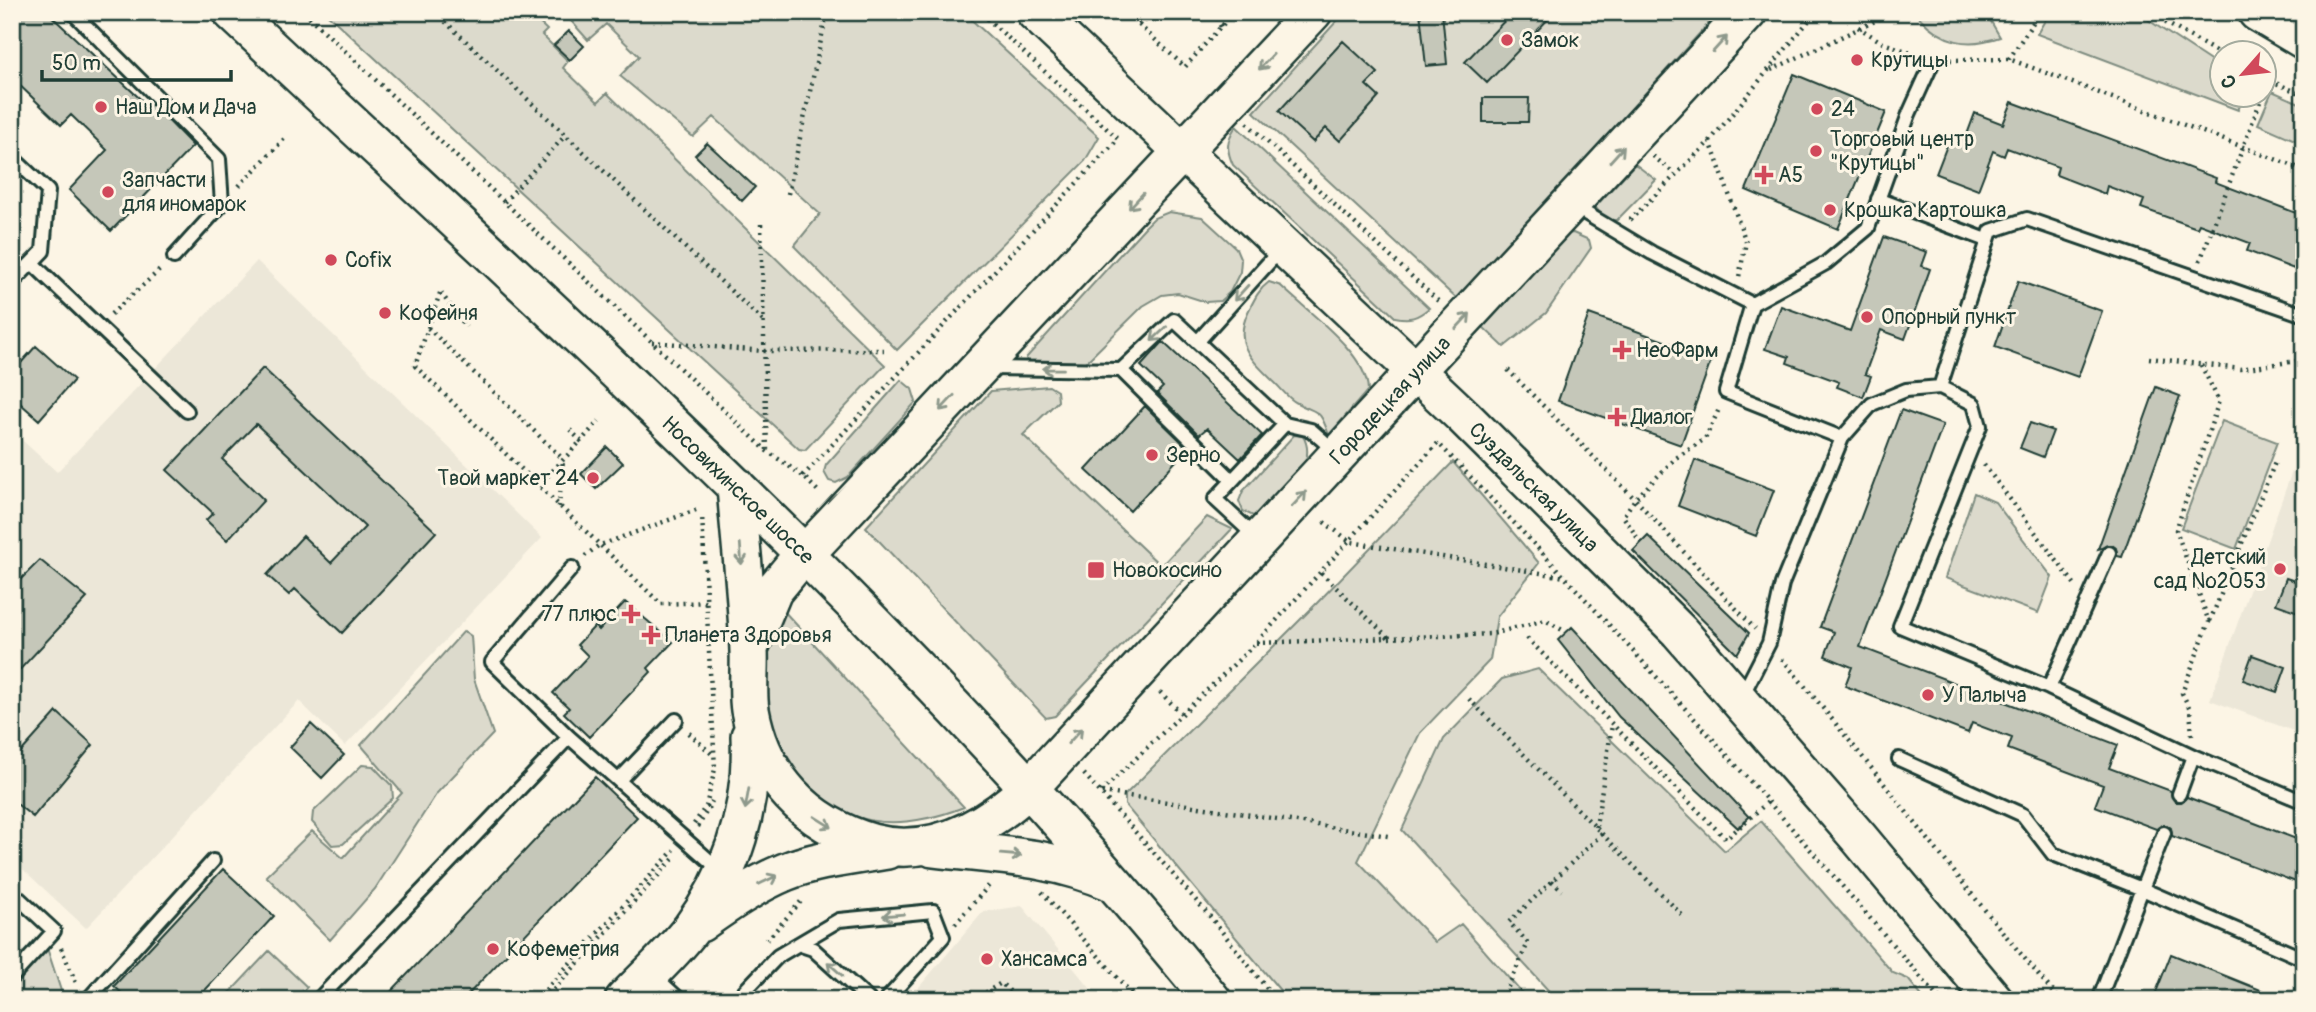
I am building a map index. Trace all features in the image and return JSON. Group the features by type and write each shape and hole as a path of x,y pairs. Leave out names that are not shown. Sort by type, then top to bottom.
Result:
{"street":[{"name":"Носовихинское шоссе","path":"232,12 805,554 1030,787 1119,886 1212,1000"},
{"name":"Суздальская улица","path":"1035,12 1416,371 1679,631 1741,700 1994,1000"},
{"path":"749,651 759,618 773,591 805,554 1313,12"},
{"name":"Городецкая улица","path":"909,847 949,839 988,822 1030,787 1748,12"},
{"path":"2257,12 2304,40"},
{"path":"643,989 690,930 723,873 736,842 749,798 749,651 736,486"},
{"path":"750,707 764,759 780,783 803,809 854,838 909,847 1038,858 1076,867 1119,886"},
{"path":"690,930 738,896 785,872 813,863 909,847"}],"lane":[{"path":"72,12 219,159 222,204 174,257"},
{"path":"1842,438 1726,392 1752,304 1826,262 1868,228 1909,114 1933,61"},
{"path":"12,157 48,191 43,251 12,283"},
{"path":"1878,199 1987,240"},
{"path":"1571,205 1752,304"},
{"path":"1940,387 1991,231 2027,219 2304,315"},
{"path":"1199,341 1283,246"},
{"path":"32,263 187,411"},
{"path":"1121,370 1174,320 1285,424 1311,430 1339,455"},
{"path":"980,368 1121,370 1232,480"},
{"path":"1741,700 1769,643 1782,584 1842,438 1872,404 1906,390 1940,387 1975,404 1980,426 1900,626 2049,688 2193,756 2304,802"},
{"path":"1260,541 1215,499 1285,424"},
{"path":"2049,688 2109,553"},
{"path":"572,568 492,662 569,737 723,873"},
{"path":"619,780 676,720"},
{"path":"318,1000 569,737"},
{"path":"2179,794 2193,756"},
{"path":"1899,759 2022,815 2053,854 2304,959"},
{"path":"2099,1000 2164,832"},
{"path":"93,1000 90,997 213,861"},
{"path":"12,892 54,931 12,977"},
{"path":"736,1000 778,956 839,920 933,911 943,937 886,1000"},
{"path":"798,944 813,949 869,1000"},
{"path":"643,989 680,1000"}],"path":[{"path":"303,12 767,451 803,476 818,491"},
{"path":"435,12 764,321"},
{"path":"788,194 827,12"},
{"path":"803,476 1118,139 980,12"},
{"path":"1134,12 1138,24 1185,67 1234,12"},
{"path":"1138,24 1162,12"},
{"path":"1213,12 1221,27"},
{"path":"1618,233 1674,173 1710,141 1816,12"},
{"path":"1770,71 1894,12"},
{"path":"2040,12 2009,59 2304,170"},
{"path":"2147,12 2208,47"},
{"path":"2278,84 2304,95"},
{"path":"2194,277 2257,108"},
{"path":"1241,117 1444,306"},
{"path":"504,202 565,135"},
{"path":"222,204 287,136"},
{"path":"1710,141 1746,242 1735,295"},
{"path":"1646,151 1674,173"},
{"path":"761,224 767,451"},
{"path":"98,327 174,257"},
{"path":"466,327 440,293 415,366 598,546 661,604 708,602"},
{"path":"428,328 563,459"},
{"path":"652,342 764,351 884,350"},
{"path":"2149,358 2240,369 2297,361"},
{"path":"2201,365 2218,401 2176,530 2209,622"},
{"path":"1641,543 1623,516 1635,499 1676,458 1705,439 1726,392"},
{"path":"538,486 599,421"},
{"path":"570,430 581,441"},
{"path":"1101,792 1255,643 1351,542 1438,443 1566,577 1769,801 1940,1000"},
{"path":"1971,449 2088,600"},
{"path":"559,507 563,459"},
{"path":"2190,709 2182,693 2276,460"},
{"path":"544,1000 686,840 712,803 719,774 713,589 707,509"},
{"path":"598,546 696,510"},
{"path":"536,1000 686,840 706,806 715,769 702,515"},
{"path":"1324,522 1351,542 1566,577"},
{"path":"1321,573 1390,638"},
{"path":"1255,643 1492,635 1545,620 1566,632"},
{"path":"1527,638 1726,839 1769,801"},
{"path":"1159,691 1182,714"},
{"path":"1469,699 1684,917"},
{"path":"676,720 714,756"},
{"path":"1596,828 1612,725"},
{"path":"1078,766 1208,914 1276,1000"},
{"path":"1101,792 1388,836"},
{"path":"1503,1000 1528,943 1509,922 1602,834"},
{"path":"943,937 1000,874"},
{"path":"1552,881 1562,891"},
{"path":"1033,883 1137,1000"},
{"path":"1986,914 2060,1000"},
{"path":"54,931 78,988"},
{"path":"974,1000 1001,983 1019,1000"}],"shaded area":[{"path":"325,12 528,12 547,30 542,35 568,61 563,68 598,102 607,93 885,365 805,450 799,449"},
{"path":"963,12 1099,137 1085,161 897,350 794,246 820,214 714,117 693,137 620,76 639,56 606,24 588,40 564,13"},
{"path":"1345,12 1719,12 1458,300 1254,112"},
{"path":"1927,12 1972,19 1989,18 2000,37 1977,42 1946,38 1919,17"},
{"path":"2050,12 2136,12 2208,59 2208,99 2037,34"},
{"path":"2278,94 2304,105 2304,144 2258,124 2265,108 2278,108"},
{"path":"1236,126 1429,308 1413,317 1395,317 1233,165 1228,145"},
{"path":"1635,164 1656,180 1617,220 1606,220 1595,207"},
{"path":"1169,212 1202,217 1236,248 1241,260 1240,272 1230,292 1220,301 1206,302 1178,293 1162,295 1143,306 1083,365 1028,363 1026,358 1144,228 1154,218"},
{"path":"1573,233 1589,240 1591,248 1546,313 1504,347 1483,327 1567,234"},
{"path":"257,261 542,538 345,746 299,701 86,928 12,859 12,431 57,472"},
{"path":"1269,282 1281,286 1334,334 1358,362 1365,376 1368,390 1329,435 1320,416 1290,399 1251,358 1247,350 1242,333 1244,323 1257,295"},
{"path":"901,380 912,389 916,402 848,477 836,483 829,481 824,472 826,465"},
{"path":"1049,386 1057,391 1058,401 1023,435 1161,566 1207,517 1232,529 1055,716 1046,718 866,527 991,391"},
{"path":"2222,421 2277,442 2236,549 2181,528"},
{"path":"1294,435 1303,436 1307,447 1303,468 1263,513 1253,516 1243,511 1239,501 1243,491"},
{"name":"Детский сад №2053","path":"2304,438 2304,735 2210,700"},
{"path":"1453,462 1539,563 1497,617 1490,660 1420,733 1358,861 1435,942 1461,924 1528,1000 1288,1000 1125,805 1125,795"},
{"path":"1974,493 1995,502 2052,577 2038,613 1945,578"},
{"path":"782,609 964,807 917,820 872,821 832,805 813,791 787,760 774,733 766,705 765,660"},
{"path":"464,631 471,636 474,679 493,734 437,793 375,889 330,940 266,876 312,831 343,858 402,793 361,745"},
{"path":"1538,669 1725,851 1761,821 1893,973 1908,979 1925,1000 1557,1000 1402,830 1444,739 1502,679"},
{"path":"362,765 373,766 392,786 393,798 343,844 332,845 312,822 313,812"},
{"path":"1022,906 1100,1000 908,1000 983,912"},
{"path":"47,948 64,1000 12,1000 12,987"},
{"path":"269,951 307,987 294,1000 223,1000"}],"building":[{"path":"12,12 47,12 149,107 152,104 193,146 111,231 69,190 107,150 71,115 61,125 12,78"},
{"path":"1420,12 1442,12 1447,64 1426,66"},
{"name":"Замок","path":"1513,12 1555,12 1487,83 1465,62"},
{"path":"569,31 584,46 570,60 554,45"},
{"path":"1343,41 1378,73 1366,85 1379,97 1340,141 1326,128 1313,142 1279,111"},
{"name":"Торговый центр \"Крутицы\"","path":"1794,74 1886,112 1838,229 1746,190"},
{"path":"1483,98 1529,98 1528,122 1483,122"},
{"path":"2012,102 2216,178 2215,182 2304,216 2304,264 2297,261 2294,269 2247,251 2250,243 2199,224 2197,228 2141,208 2144,200 2107,186 2105,194 2056,175 2058,167 2007,148 2004,156 1993,151 1978,190 1936,174 1951,135 1965,140 1975,113 2003,124"},
{"path":"707,143 755,187 742,201 695,155"},
{"path":"1884,237 1927,252 1922,266 1930,269 1905,339 1881,330 1865,374 1871,376 1863,397 1837,387 1839,382 1787,363 1789,357 1765,349 1781,306 1850,331"},
{"path":"2018,281 2102,311 2078,377 1995,347"},
{"path":"1589,314 1712,358 1681,445 1558,401"},
{"path":"1163,342 1262,435 1240,459 1207,428 1199,435 1157,393 1163,387 1141,366"},
{"path":"36,346 74,380 39,420 12,396 12,373"},
{"path":"263,368 436,532 342,633 295,589 289,595 267,575 303,536 331,563 365,527 256,424 222,459 264,500 227,540 206,520 213,513 167,470"},
{"path":"2156,387 2180,396 2122,557 2117,556 2116,548 2112,545 2098,549"},
{"path":"1145,406 1188,448 1130,511 1086,470"},
{"path":"1901,410 1943,425 1860,647 2118,745 2109,768 2171,791 2175,802 2181,802 2187,797 2304,842 2304,885 2172,836 2171,828 2167,825 2156,829 2095,806 2103,785 2008,749 2012,738 1972,723 1968,733 1845,686 1852,667 1825,656 1834,632 1820,627"},
{"path":"2030,423 2053,431 2043,457 2020,448"},
{"path":"607,447 623,463 596,489 581,474"},
{"path":"1695,460 1774,490 1756,536 1678,506"},
{"path":"1648,536 1749,633 1737,654 1633,551"},
{"path":"40,560 87,598 12,678 12,588"},
{"path":"2286,578 2304,584 2304,614 2276,604"},
{"path":"625,602 673,642 648,668 651,672 589,737 564,713 569,708 553,693 588,656 577,645 595,626 599,630"},
{"path":"1572,627 1749,817 1738,828 1619,717 1558,640"},
{"path":"2252,655 2286,667 2277,692 2243,680"},
{"path":"57,712 93,745 33,817 12,800 12,762"},
{"path":"311,724 344,755 322,778 290,747"},
{"path":"595,777 637,817 463,1000 383,1000"},
{"path":"223,869 274,916 196,1000 129,1000 114,986"},
{"path":"2171,954 2283,999 2283,1000 2153,1000"}],"place":[{"name":"Замок","path":"1507,40"},
{"name":"Крутицы","path":"1857,60"},
{"name":"Наш Дом и Дача","path":"101,107"},
{"name":"24","path":"1817,109"},
{"name":"Торговый центр \"Крутицы\"","path":"1816,151"},
{"name":"А5","path":"1764,175"},
{"name":"Запчасти для иномарок","path":"108,192"},
{"name":"Крошка Картошка","path":"1830,210"},
{"name":"Cofix","path":"331,260"},
{"name":"Кофейня","path":"385,313"},
{"name":"Опорный пункт","path":"1867,317"},
{"name":"НеоФарм","path":"1622,350"},
{"name":"Диалог","path":"1617,417"},
{"name":"Зерно","path":"1152,455"},
{"name":"Твой маркет 24","path":"593,478"},
{"name":"Детский сад №2053","path":"2280,569"},
{"name":"Новокосино","path":"1096,570"},
{"name":"77 плюс","path":"631,614"},
{"name":"Планета Здоровья","path":"651,635"},
{"name":"У Палыча","path":"1928,695"},
{"name":"Кофеметрия","path":"493,949"},
{"name":"Хансамса","path":"987,959"}]}
